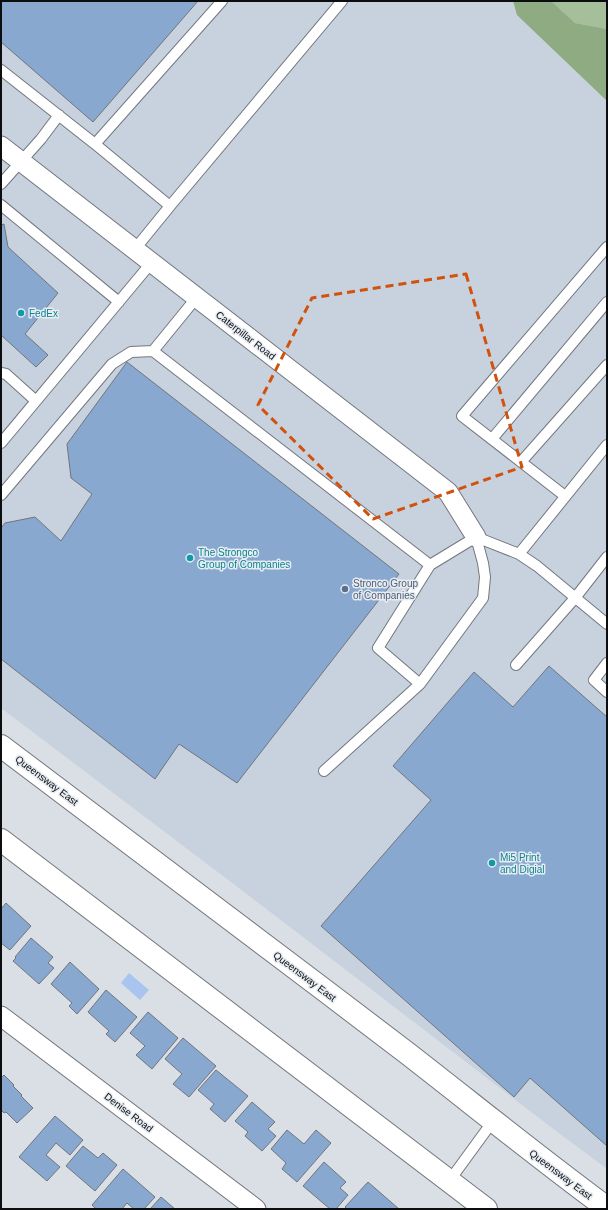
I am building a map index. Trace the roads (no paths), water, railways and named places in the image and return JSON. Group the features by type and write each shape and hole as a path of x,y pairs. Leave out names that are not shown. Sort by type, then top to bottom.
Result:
{"main road":[{"name":"Queensway East","path":"1,746 387,1038 607,1208"},
{"path":"1,840 450,1180 486,1209"}],"street":[{"name":"Caterpillar Road","path":"1,146 448,492 476,537"},
{"name":"Denise Road","path":"1,1016 256,1209"}],"lane":[{"path":"95,144 222,1"},
{"path":"135,249 342,1"},
{"path":"1,70 59,115 170,206"},
{"path":"1,184 22,162 59,115"},
{"path":"1,205 119,302"},
{"path":"565,496 462,416 607,247"},
{"path":"1,443 152,262"},
{"path":"153,351 197,297"},
{"path":"492,439 607,302"},
{"path":"1,495 112,364 131,352 153,351 430,565"},
{"path":"521,462 607,365"},
{"path":"1,373 6,374 36,401"},
{"path":"519,554 607,445"},
{"path":"476,537 519,554 537,566 607,624"},
{"path":"420,684 378,648 430,565 476,537"},
{"path":"324,771 420,684 483,598 485,577 483,562 476,537"},
{"path":"516,665 575,598 607,557"},
{"path":"607,663 594,680 607,692"},
{"path":"450,1180 493,1121"}],"water":[{"path":"129,973 149,990 140,1000 121,983"}],"place":[{"name":"FedEx","path":"21,313"},
{"name":"The Strongco Group of Companies","path":"190,558"},
{"name":"Stronco Group of Companies","path":"345,589"},
{"name":"Mi5 Print and Digial","path":"492,863"}]}
